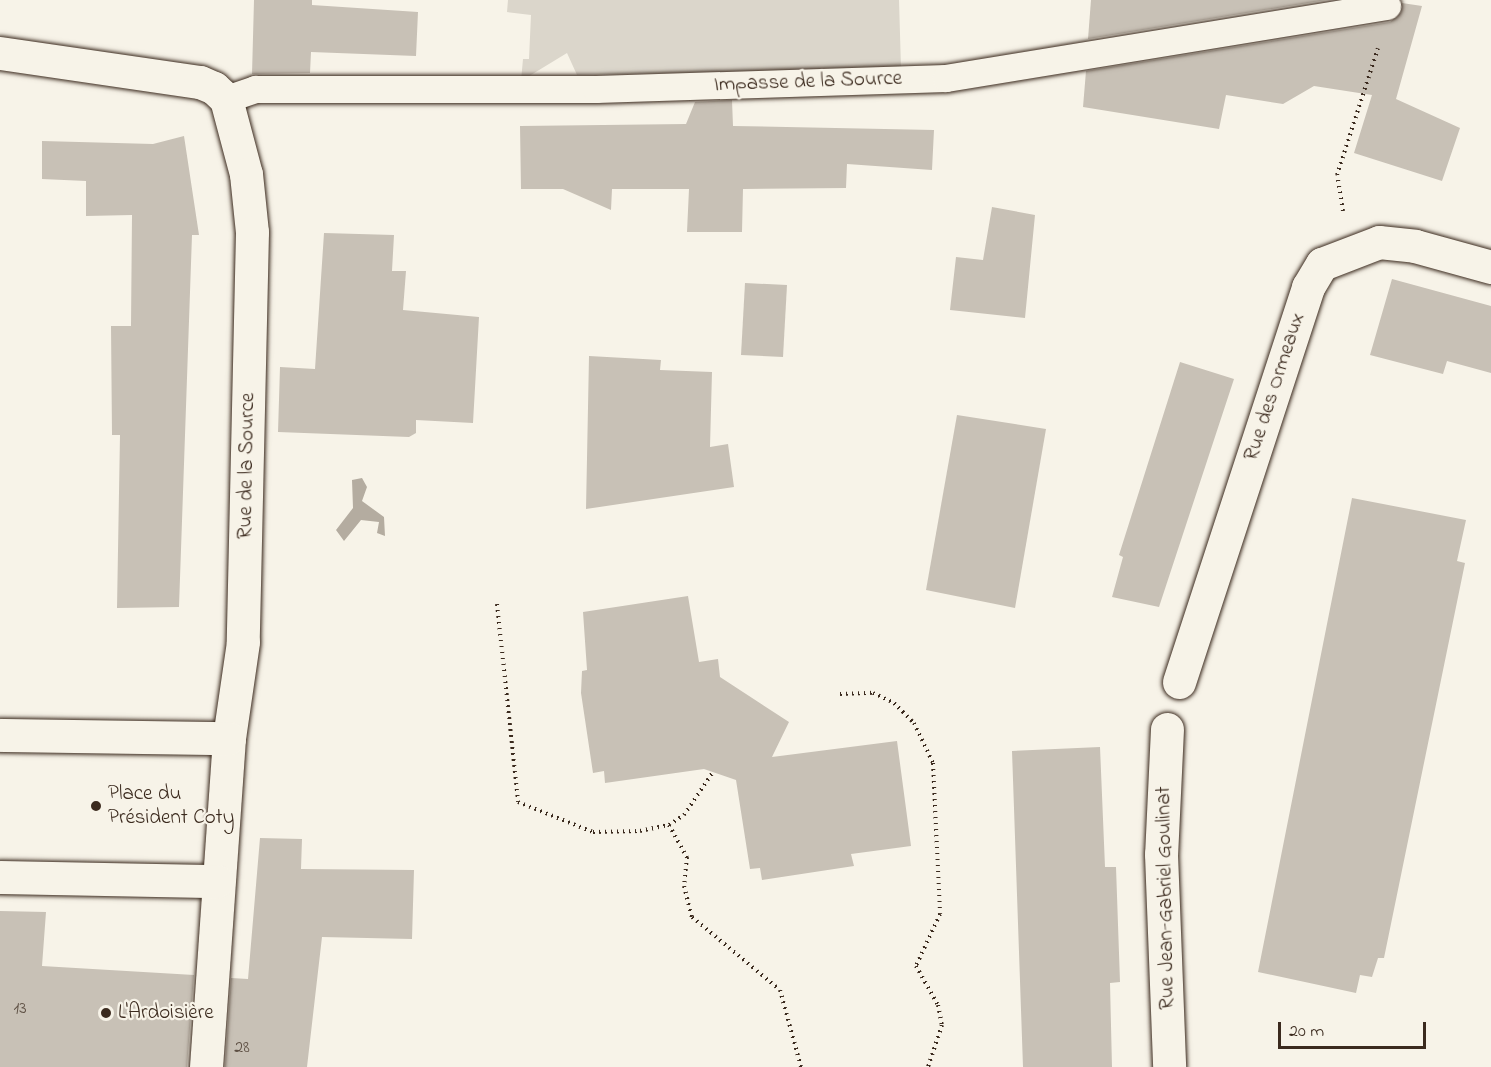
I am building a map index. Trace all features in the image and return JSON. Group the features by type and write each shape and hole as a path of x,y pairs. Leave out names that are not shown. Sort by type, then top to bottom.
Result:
{"street":[{"path":"0,53 200,82 226,99"},
{"name":"Rue de la Source","path":"206,1067 217,881 229,738 243,642 252,232 246,174 226,99"},
{"name":"Rue des Ormeaux","path":"1179,682 1308,287 1322,264 1348,250 1379,242 1415,246 1491,267"},
{"name":"Rue Jean-Gabriel Goulinat","path":"1167,729 1161,854 1168,1067"},
{"path":"0,735 229,738"},
{"path":"0,878 217,881"}],"lane":[{"name":"Impasse de la Source","path":"226,99 255,89 596,89 946,78 1387,6"}],"path":[{"path":"1348,250 1337,175 1387,6"},
{"path":"497,604 518,802 593,832 669,825 684,815 713,772"},
{"path":"840,694 873,693 894,703 919,732 933,763 940,914 916,966 938,1005 942,1025 928,1067"},
{"path":"669,825 687,856 684,886 692,917 780,990 801,1067"}],"shaded area":[{"path":"508,0 899,0 901,68 577,75 567,53 521,81 523,59 529,59 531,15 507,12"},
{"path":"362,478 367,487 362,501 384,517 385,536 377,533 379,522 361,520 344,541 336,530 353,508 352,480"}],"building":[{"path":"254,0 312,0 312,5 418,12 416,56 311,52 310,73 252,74"},
{"path":"1091,0 1326,0 1088,39"},
{"path":"1402,3 1422,6 1396,99 1460,128 1442,181 1354,153 1372,95 1314,86 1283,104 1226,95 1219,129 1083,107 1086,71 1390,22 1401,12"},
{"path":"732,100 733,126 934,130 932,170 847,164 846,188 743,189 742,232 687,232 689,189 612,189 611,210 563,189 521,189 520,126 686,124 695,102"},
{"path":"184,136 199,235 192,235 179,607 117,608 120,435 112,435 111,326 131,326 132,215 86,216 86,181 42,179 42,141 153,144"},
{"path":"992,207 1035,215 1025,318 950,310 956,257 983,260"},
{"path":"324,233 394,235 392,271 406,271 403,310 479,317 473,423 416,420 416,433 409,437 278,432 280,367 315,369"},
{"path":"1392,279 1491,306 1491,373 1447,361 1443,374 1370,355"},
{"path":"745,283 787,285 783,357 741,355"},
{"path":"589,356 661,360 660,370 712,372 710,447 728,444 734,487 586,509"},
{"path":"1180,362 1234,379 1159,607 1112,597 1123,557 1119,555"},
{"path":"957,415 1046,429 1015,608 926,590"},
{"path":"1352,498 1466,520 1457,561 1465,563 1384,958 1378,958 1372,977 1360,975 1356,993 1258,972"},
{"path":"688,596 699,662 718,659 720,677 789,722 772,757 897,741 911,846 851,854 854,866 762,880 760,868 750,869 736,780 704,769 605,783 604,771 593,773 581,693 582,671 587,670 583,612"},
{"path":"1100,747 1105,867 1116,867 1120,982 1110,983 1112,1067 1023,1067 1012,751"},
{"path":"260,838 302,839 301,869 414,870 412,939 322,937 307,1067 225,1067 231,978 248,979"},
{"path":"0,911 46,912 42,966 194,975 187,1067 0,1067"}],"place":[{"name":"Place du Président Coty","path":"96,806"},
{"name":"L'Ardoisière","path":"106,1013"}]}
